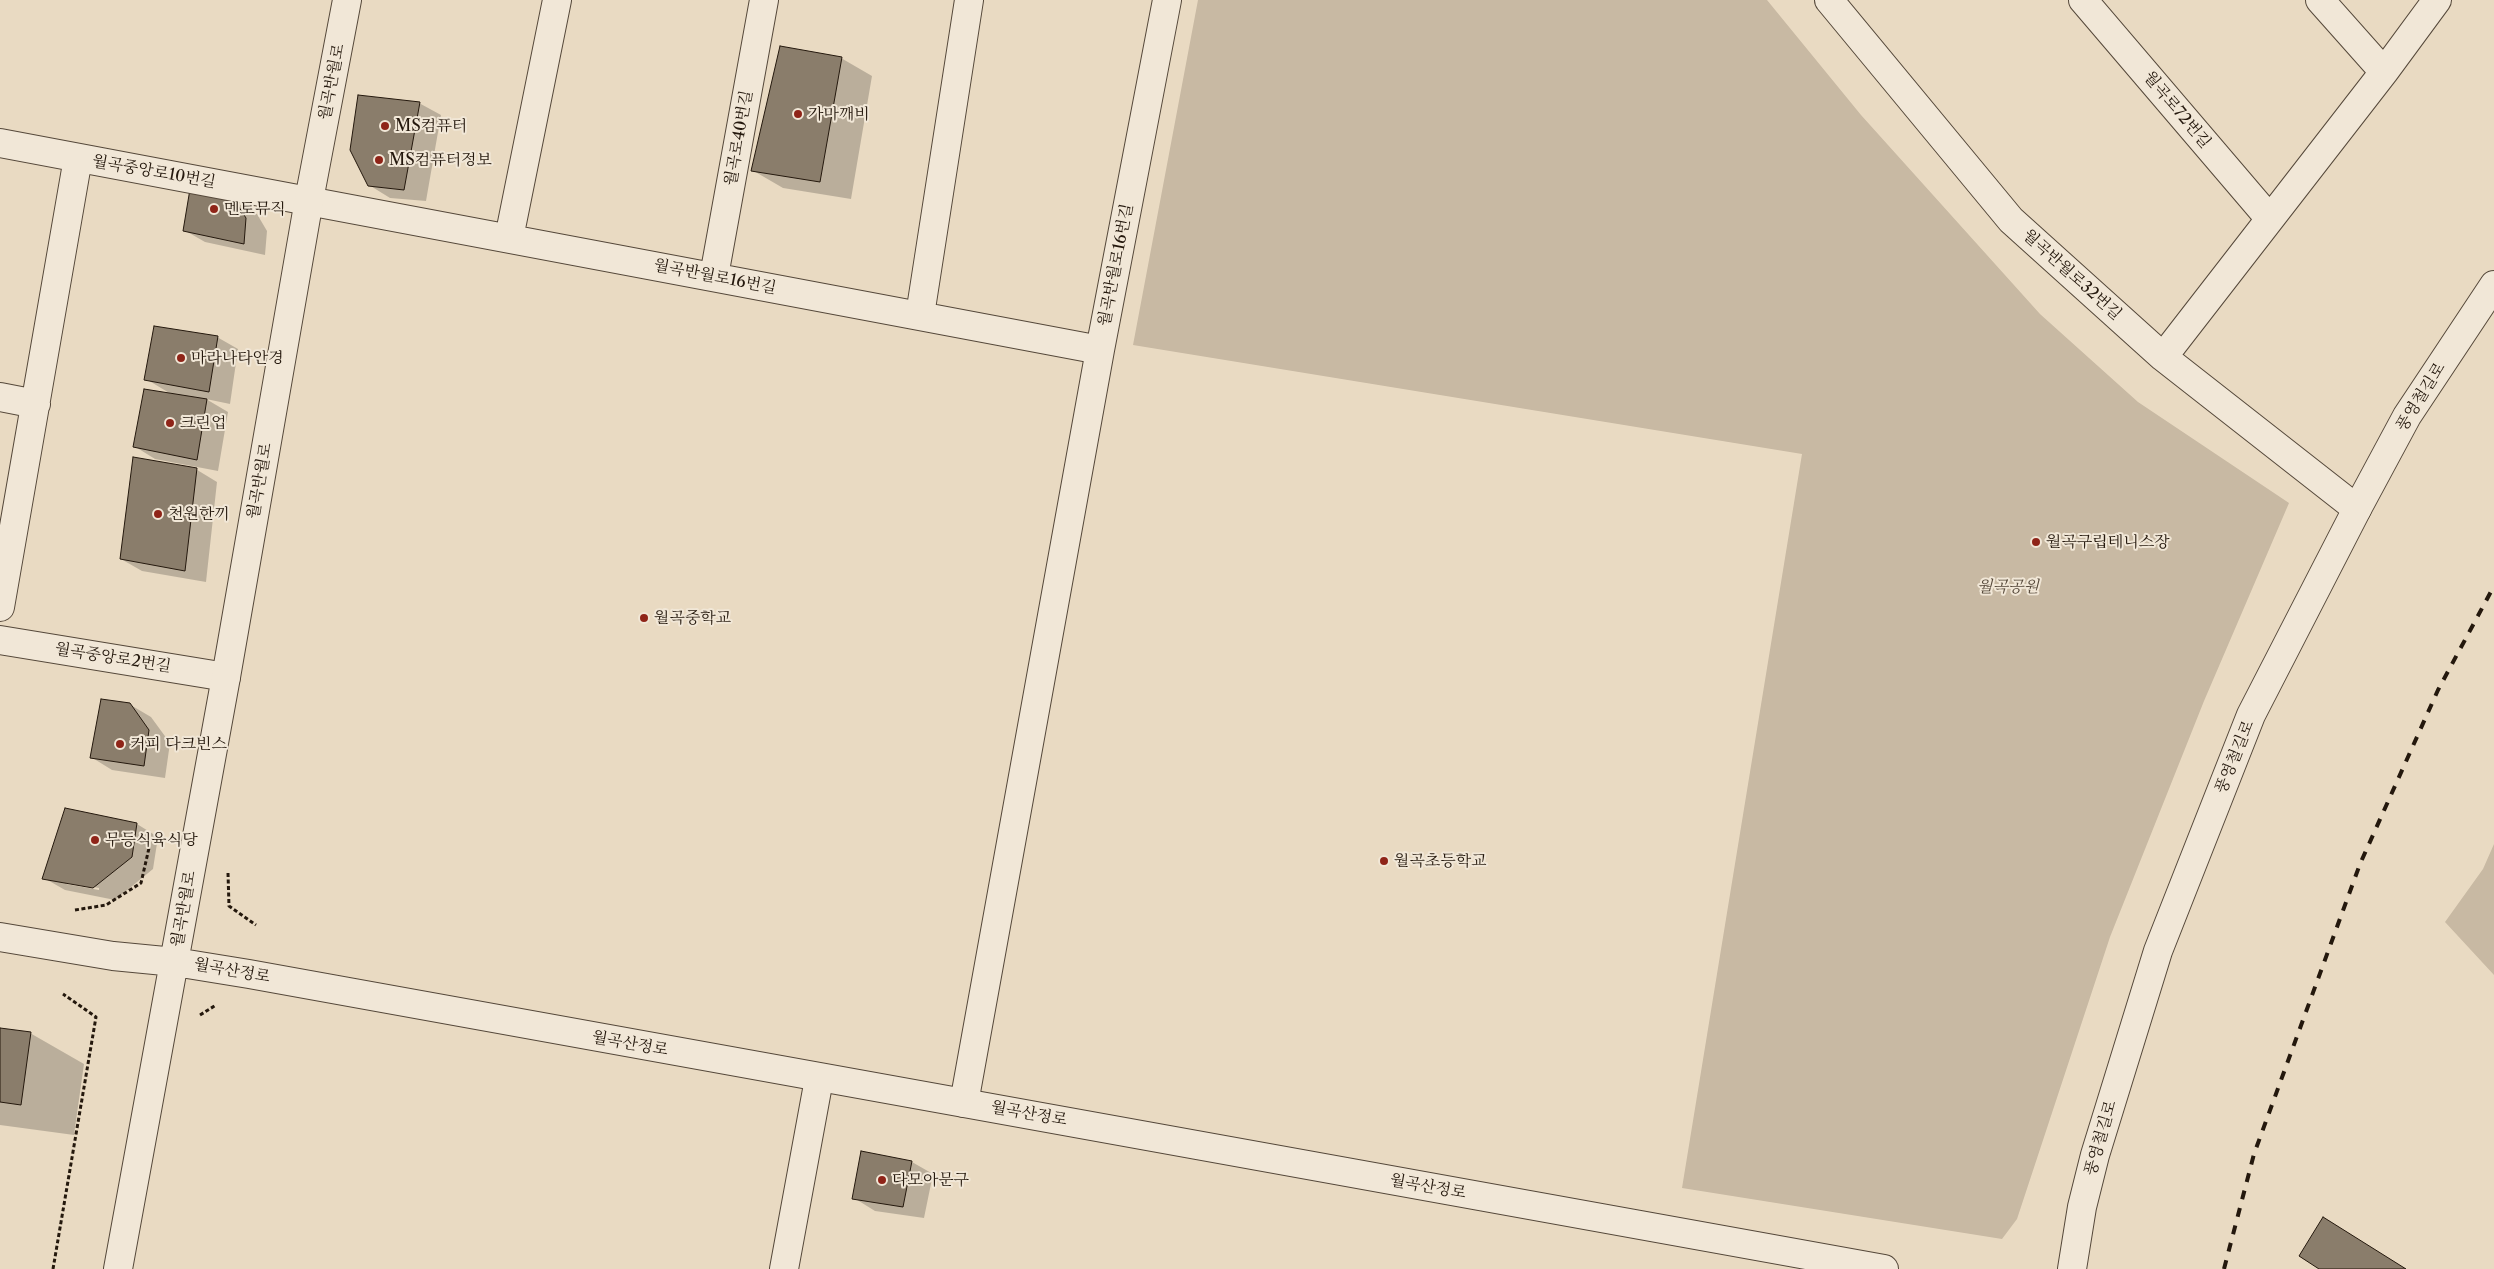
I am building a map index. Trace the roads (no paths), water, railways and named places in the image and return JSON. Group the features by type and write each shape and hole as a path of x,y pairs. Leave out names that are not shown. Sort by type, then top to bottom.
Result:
{"street":[{"name":"월곡반월로","path":"175,962 309,200 348,0"},
{"path":"509,238 557,0"},
{"name":"월곡로40번길","path":"714,276 764,0"},
{"path":"920,315 969,0"},
{"name":"월곡반월로16번길","path":"309,200 1100,350 1167,0"},
{"name":"월곡반월로32번길","path":"1829,0 2011,220 2164,357 2357,509"},
{"name":"월곡로72번길","path":"2083,0 2270,219"},
{"path":"2320,0 2384,72"},
{"path":"2164,357 2384,72 2437,0"},
{"name":"월곡중앙로10번길","path":"0,143 309,200"},
{"path":"0,607 78,158"},
{"name":"풍영철길로","path":"2072,1269 2082,1207 2095,1155 2158,951 2251,715 2357,509 2408,416 2494,285"},
{"path":"964,1103 1100,350"},
{"path":"0,398 36,404"},
{"name":"월곡중앙로2번길","path":"0,640 226,677"},
{"name":"월곡산정로","path":"0,937 113,956 175,962 1884,1269"},
{"name":"월곡산정로","path":"118,1269 175,962"},
{"path":"784,1269 819,1079"}],"railway":[{"path":"2224,1269 2254,1154 2360,864 2438,690 2494,586"}],"place":[{"name":"가마깨비","path":"798,114"},
{"name":"MS컴퓨터","path":"385,126"},
{"name":"MS컴퓨터정보","path":"379,160"},
{"name":"멘토뮤직","path":"214,209"},
{"name":"마라나타안경","path":"181,358"},
{"name":"크린업","path":"170,423"},
{"name":"천원한끼","path":"158,514"},
{"name":"월곡구립테니스장","path":"2036,542"},
{"name":"월곡중학교","path":"644,618"},
{"name":"커피 다크빈스","path":"120,744"},
{"name":"무등식육식당","path":"95,840"},
{"name":"월곡초등학교","path":"1384,861"},
{"name":"다모아문구","path":"882,1180"}],"park label":[{"name":"월곡공원","path":"2008,587"}]}
